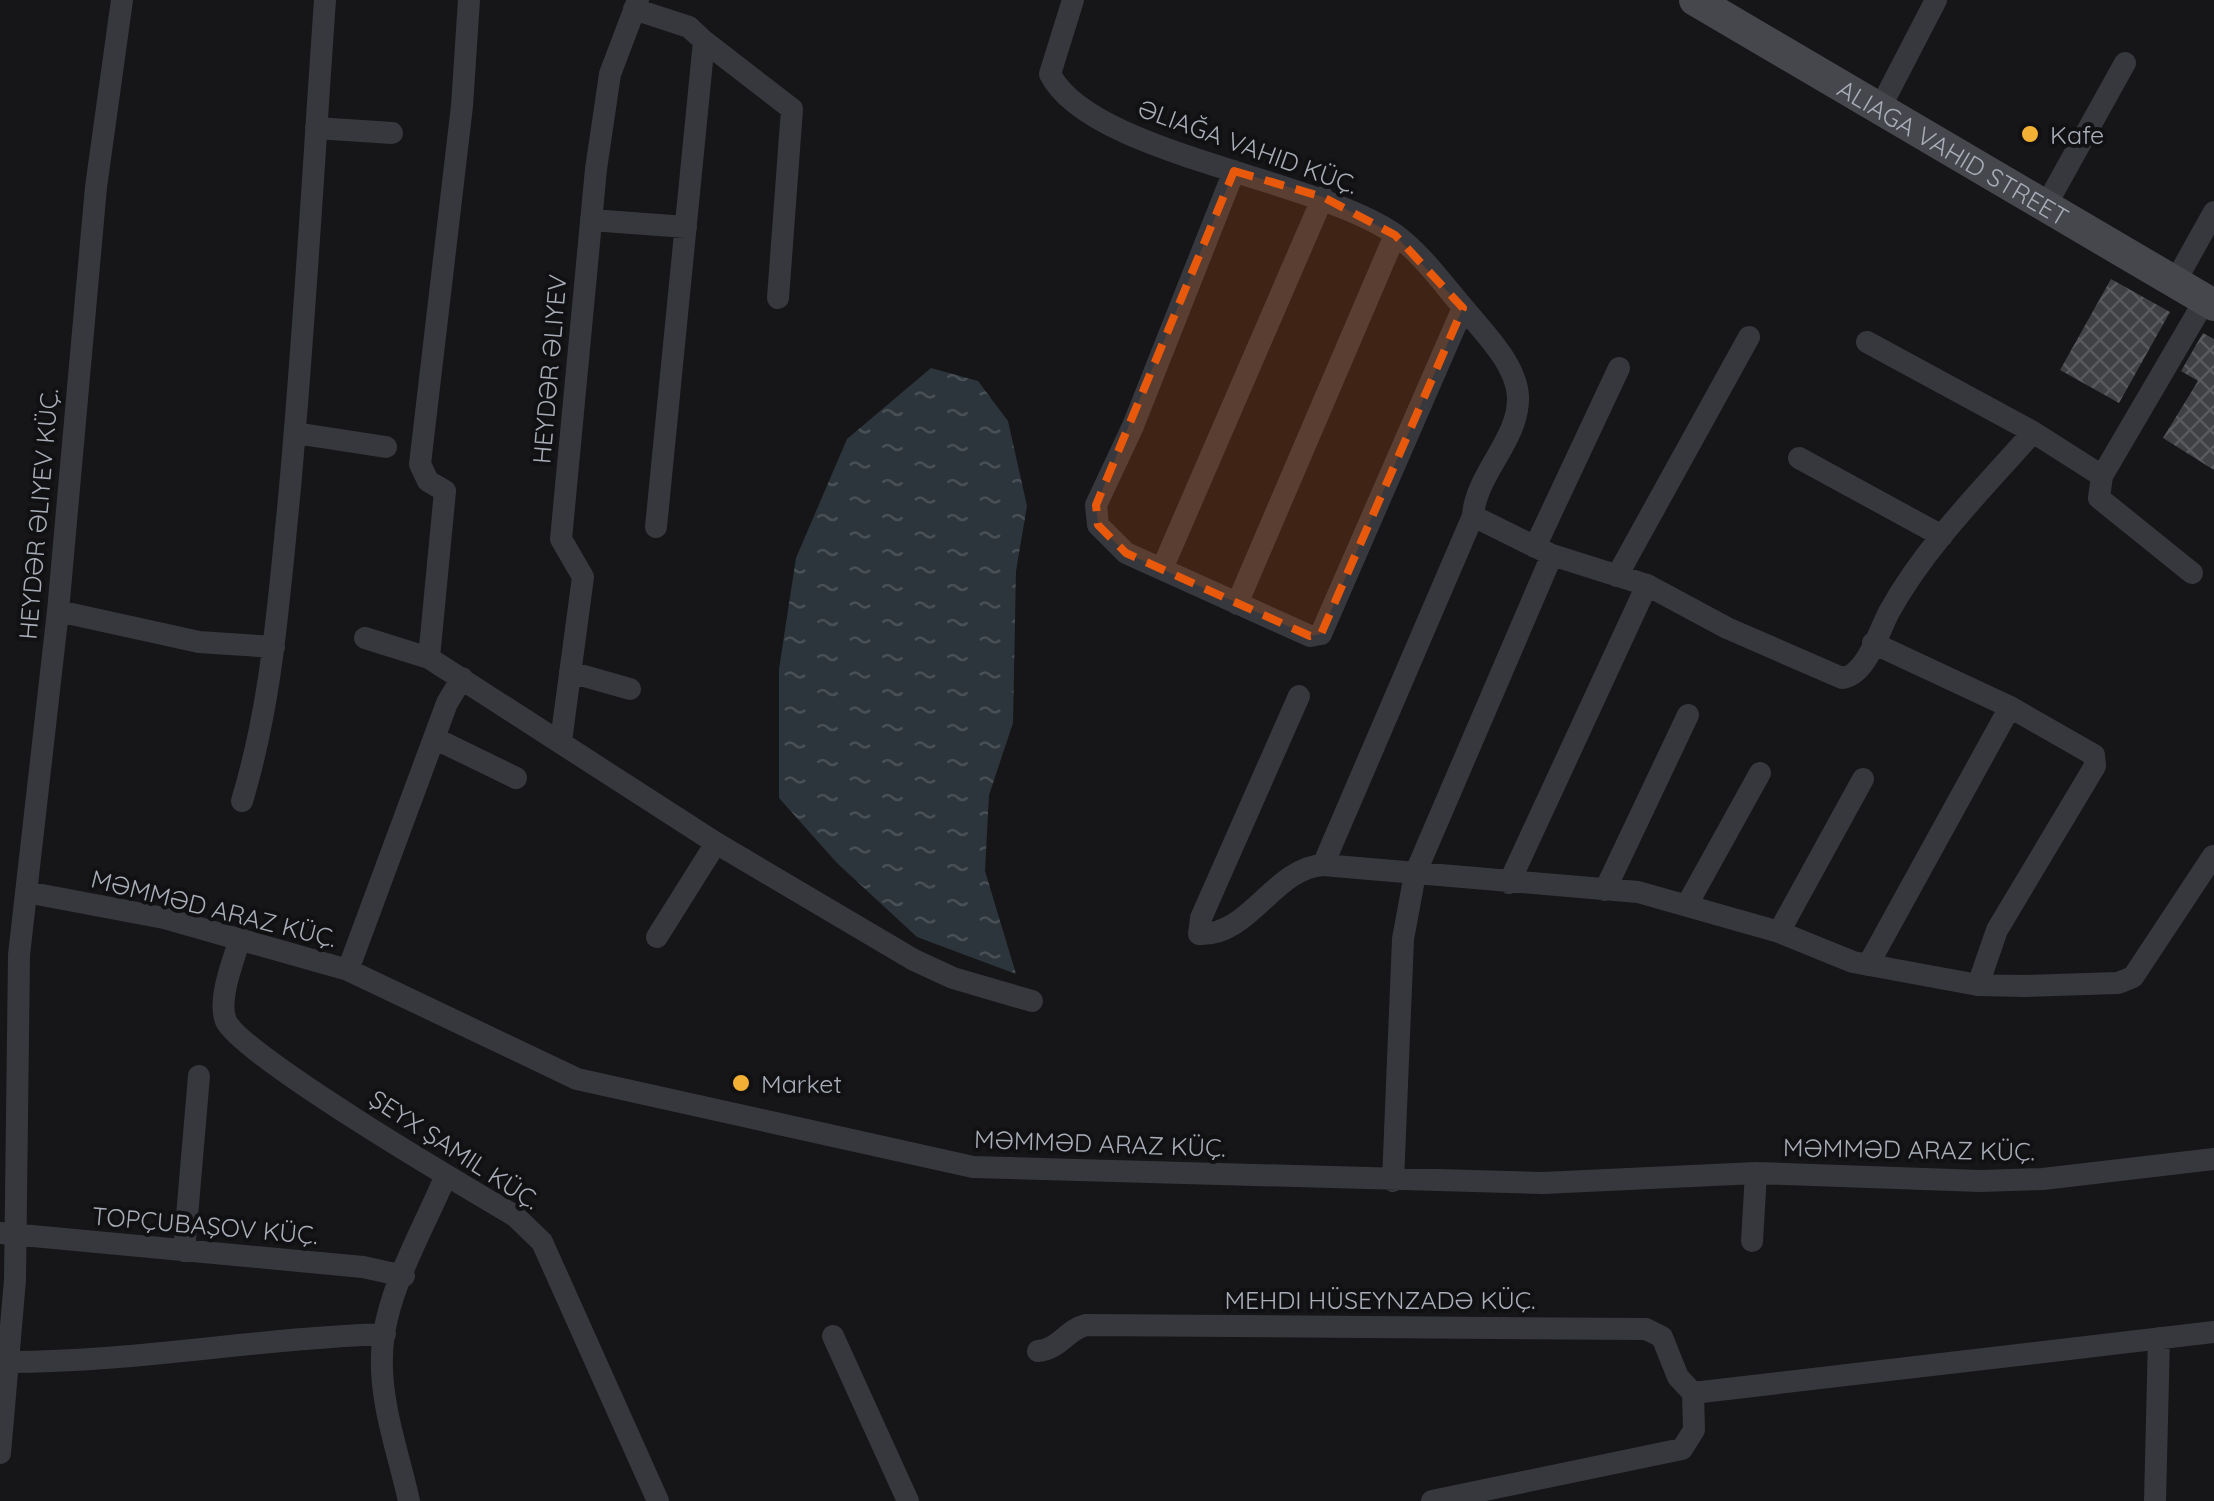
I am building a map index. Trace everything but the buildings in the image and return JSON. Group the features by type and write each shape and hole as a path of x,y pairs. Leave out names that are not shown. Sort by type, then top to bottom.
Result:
{"main road":[{"name":"ALIAGA VAHID STREET","path":"1696,0 2210,302"}],"street":[{"name":"HEYDƏR ƏLIYEV KÜÇ.","path":"0,1453 9,1362 9,982 26,892 58,612 96,187 122,0"},
{"path":"242,801 263,731 274,647 295,433 326,0"},
{"path":"429,658 445,492 428,481 420,464 462,106 469,0"},
{"name":"ƏLIAĞA VAHID KÜÇ.","path":"1074,0 1051,61 1050,74 1057,89 1133,136 1323,197 1395,235 1480,328 1507,364 1518,398 1516,414 1474,516 1323,865"},
{"path":"1879,110 1936,0"},
{"path":"636,4 689,27 792,109 778,298"},
{"name":"HEYDƏR ƏLIYEV","path":"561,741 584,577 560,539 590,220 610,74 636,4"},
{"path":"656,527 704,41"},
{"path":"2044,206 2125,62"},
{"path":"316,128 392,133"},
{"path":"1234,171 1133,426 1096,504 1098,526 1126,553 1310,636 1326,628 1463,308"},
{"path":"1162,570 1323,197"},
{"path":"2175,282 2214,212"},
{"path":"590,220 686,227"},
{"path":"1238,604 1395,235"},
{"path":"2192,574 2098,498 2102,476 2210,302"},
{"path":"1617,576 1749,337"},
{"path":"1866,342 2033,432 2102,476"},
{"path":"1393,1181 1402,939 1415,874 1620,368"},
{"path":"1474,516 1544,551 1647,585 1726,628 1842,678 1859,668 1909,579 1942,536 2033,432"},
{"path":"295,433 386,447"},
{"path":"1799,458 1942,536"},
{"path":"1509,883 1647,585"},
{"path":"58,612 199,642 274,647"},
{"path":"365,638 429,658 716,843 914,960 953,978 1032,1001"},
{"path":"1873,644 2010,707 2094,754 2095,766 1997,930 1978,986"},
{"path":"570,672 630,689"},
{"path":"348,970 434,738 462,678"},
{"path":"1299,696 1197,931 1203,936 1221,929 1290,874 1305,866 1323,865 1604,890 1688,902 1868,965 1978,986 2118,983 2133,977 2213,856"},
{"path":"1868,965 2010,707"},
{"path":"1604,890 1688,714"},
{"path":"434,738 516,778"},
{"path":"1688,902 1760,773"},
{"path":"1779,932 1863,779"},
{"path":"657,937 716,843"},
{"name":"MƏMMƏD ARAZ KÜÇ.","path":"26,892 164,918 348,970 577,1079 972,1167 1542,1183 1756,1173 2043,1180 2214,1159"},
{"name":"ŞEYX ŞAMIL KÜÇ.","path":"240,938 224,1004 226,1022 305,1085 515,1216 542,1242 658,1501"},
{"path":"184,1252 199,1076"},
{"path":"1752,1241 1756,1173"},
{"path":"408,1501 382,1379 385,1334 404,1276 446,1175"},
{"name":"TOPÇUBAŞOV KÜÇ.","path":"8,1234 362,1267 404,1276"},
{"name":"MEHDI HÜSEYNZADƏ KÜÇ.","path":"1038,1351 1052,1350 1074,1328 1086,1325 1646,1329 1662,1337 1678,1377 1692,1394"},
{"path":"1432,1501 1682,1448 1694,1430 1692,1394 2214,1332"},
{"path":"9,1362 88,1362 319,1336 385,1334"},
{"path":"832,1336 908,1501"},
{"path":"2155,1501 2159,1338"}],"highlighted area":[{"path":"1234,171 1323,197 1395,235 1463,308 1321,634 1310,636 1126,553 1098,525 1096,505"}],"water":[{"path":"931,368 978,381 1008,421 1027,506 1016,571 1013,723 989,795 985,871 1016,974 917,937 837,863 779,798 779,669 796,558 847,439"}],"place":[{"name":"Kafe","path":"2030,134"},
{"name":"Market","path":"741,1083"}]}
